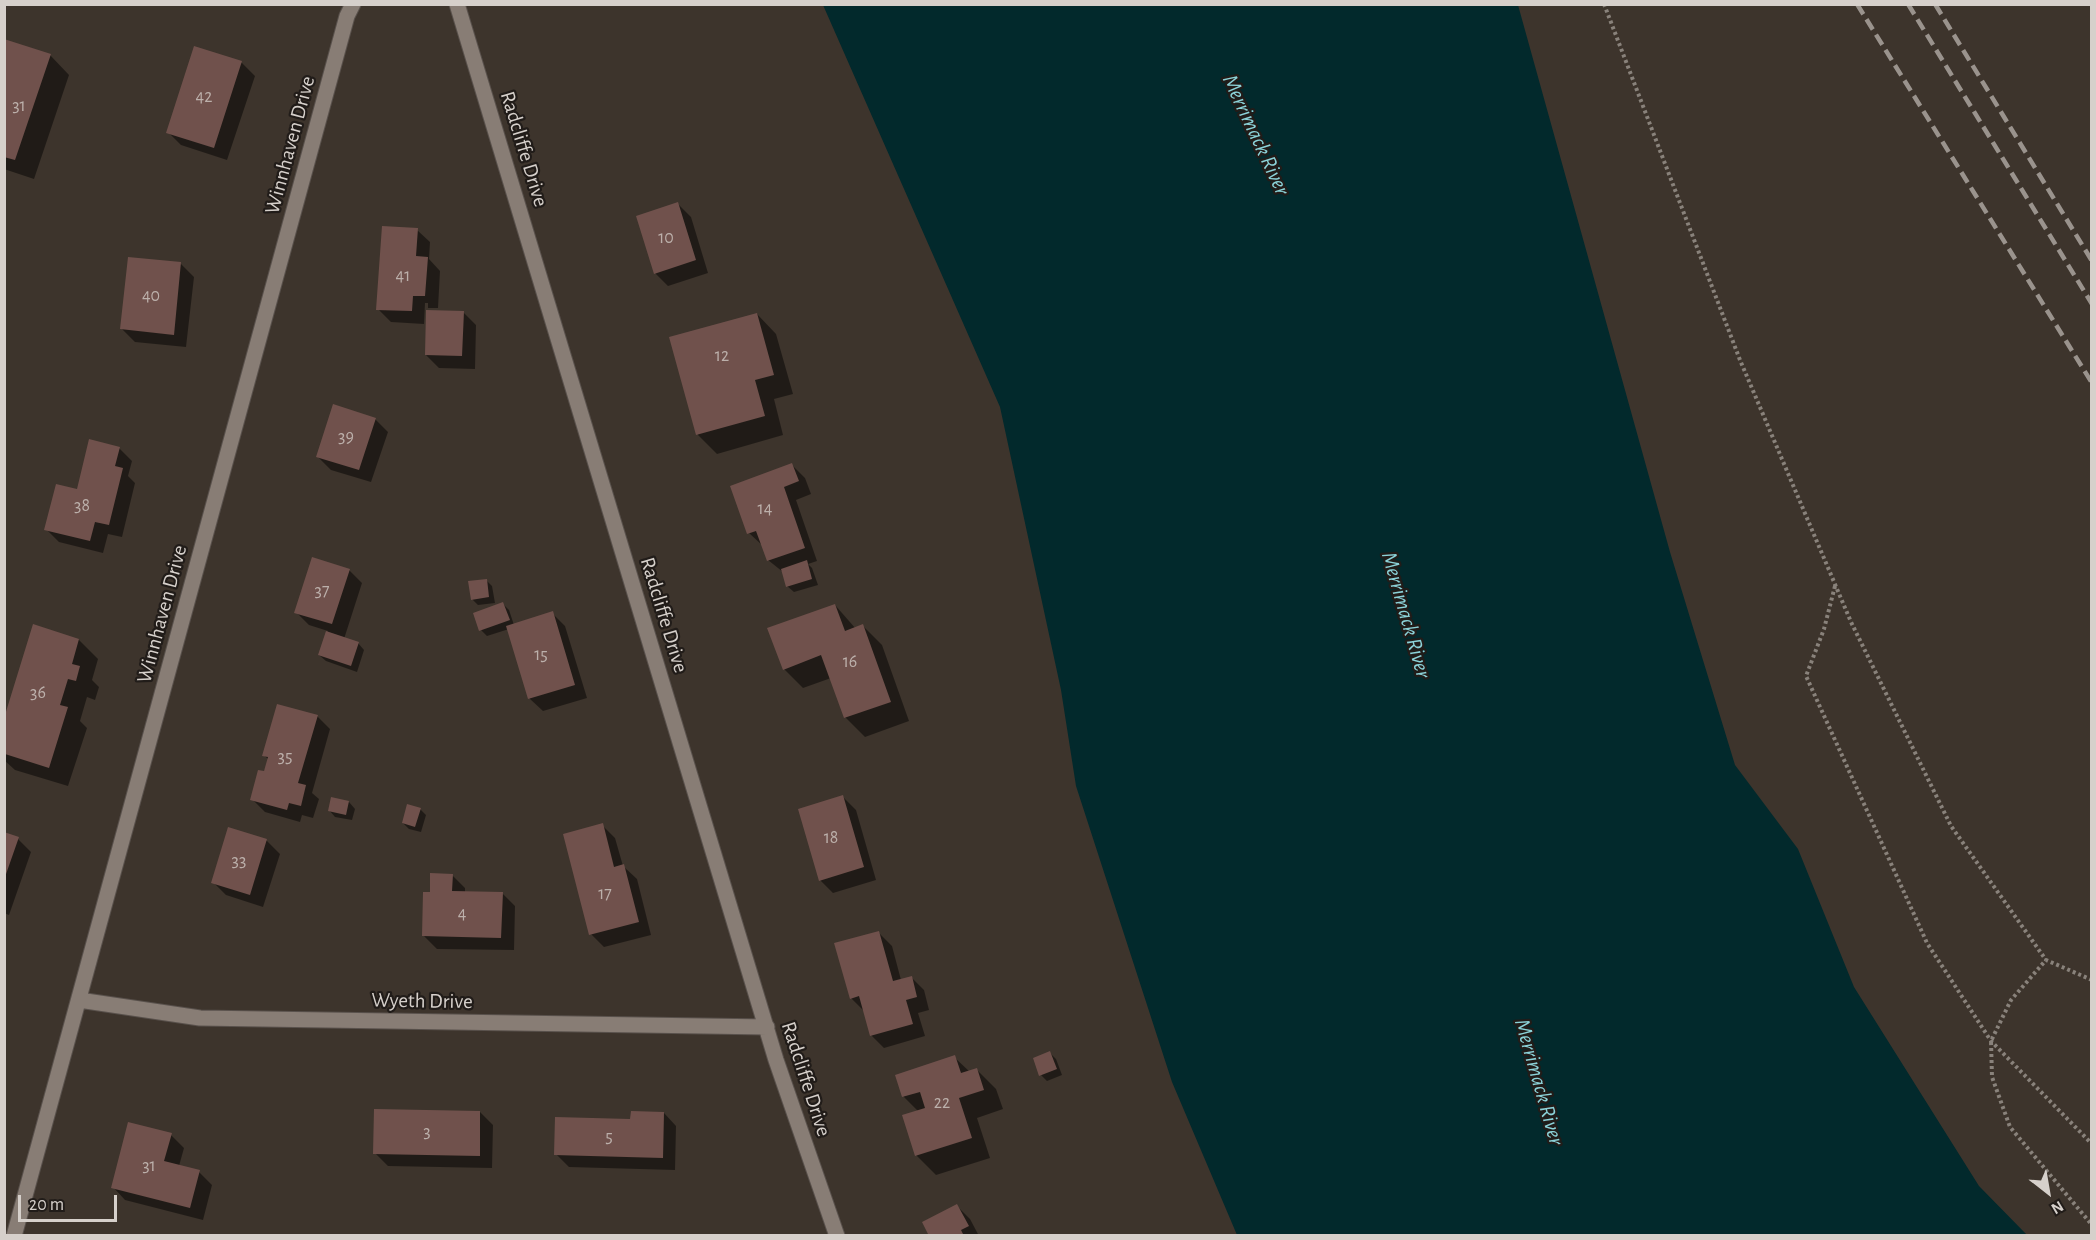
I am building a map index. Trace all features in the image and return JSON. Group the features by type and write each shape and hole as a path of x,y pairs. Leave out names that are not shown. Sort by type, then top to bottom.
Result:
{"street":[{"name":"Winnhaven Drive","path":"14,1236 347,16 353,4"},
{"name":"Radcliffe Drive","path":"458,4 767,1027 837,1236"},
{"name":"Wyeth Drive","path":"79,1000 212,1019 767,1027"}],"path":[{"path":"1604,4 1740,360 1835,585 1950,826 2046,960 2091,980"},
{"path":"1835,585 1824,629 1806,676 1927,943 1992,1041 2091,1144"},
{"path":"2046,960 2011,1000 1992,1041 1992,1077 2010,1127 2091,1225"}],"water":[{"name":"Merrimack River","path":"823,5 1518,5 1670,552 1735,765 1798,849 1854,987 1979,1186 2027,1235 1237,1235 1172,1082 1076,786 1061,690 1000,407"}],"building":[{"path":"4,39 51,54 15,160 4,157"},
{"path":"194,46 242,61 214,148 166,133"},
{"path":"678,202 696,260 654,274 636,216"},
{"path":"382,226 418,228 416,256 428,257 425,296 413,296 412,311 376,310"},
{"path":"128,257 181,262 174,335 120,329"},
{"path":"426,310 464,311 462,356 425,355"},
{"path":"757,313 774,375 755,380 765,416 696,435 669,337"},
{"path":"333,404 376,418 359,470 316,457"},
{"path":"89,439 120,447 115,466 123,468 109,525 95,522 90,541 44,530 56,484 77,489"},
{"path":"792,463 799,481 784,487 805,548 767,561 756,531 747,534 730,486"},
{"path":"312,557 350,569 332,624 294,613"},
{"path":"807,560 812,579 786,587 781,569"},
{"path":"487,579 489,597 471,600 468,581"},
{"path":"503,602 510,620 479,631 473,613"},
{"path":"835,604 845,631 863,624 891,702 844,718 821,655 783,670 767,628"},
{"path":"553,611 575,685 528,699 506,626"},
{"path":"33,624 79,639 72,664 80,666 76,681 68,679 60,705 68,707 49,768 5,754 5,715"},
{"path":"326,631 359,642 351,666 318,655"},
{"path":"277,704 318,715 298,783 306,785 301,806 289,803 287,810 250,800 258,770 264,771 268,757 262,756"},
{"path":"843,795 864,867 819,881 798,809"},
{"path":"331,797 349,801 346,815 328,811"},
{"path":"407,804 421,808 415,827 402,823"},
{"path":"603,823 614,867 624,864 639,922 589,935 563,834"},
{"path":"228,827 267,839 250,895 211,883"},
{"path":"4,832 19,837 5,877 4,877"},
{"path":"430,873 453,874 452,891 503,892 501,938 422,936 423,892 430,892"},
{"path":"879,931 893,981 912,976 917,997 906,1000 913,1024 870,1036 859,996 850,999 834,943"},
{"path":"1050,1051 1057,1069 1039,1076 1033,1058"},
{"path":"955,1055 961,1073 977,1068 984,1090 959,1098 972,1138 915,1156 902,1115 925,1108 920,1092 902,1097 895,1075"},
{"path":"374,1109 480,1111 480,1156 373,1154"},
{"path":"631,1111 664,1112 663,1158 554,1155 555,1117 630,1119"},
{"path":"128,1122 172,1133 164,1161 200,1170 190,1208 111,1188"},
{"path":"957,1204 969,1226 961,1230 964,1236 929,1236 922,1222"}],"railway":[{"path":"1857,4 2092,383"},
{"path":"1908,4 2092,304"},
{"path":"1935,4 2092,261"}]}
